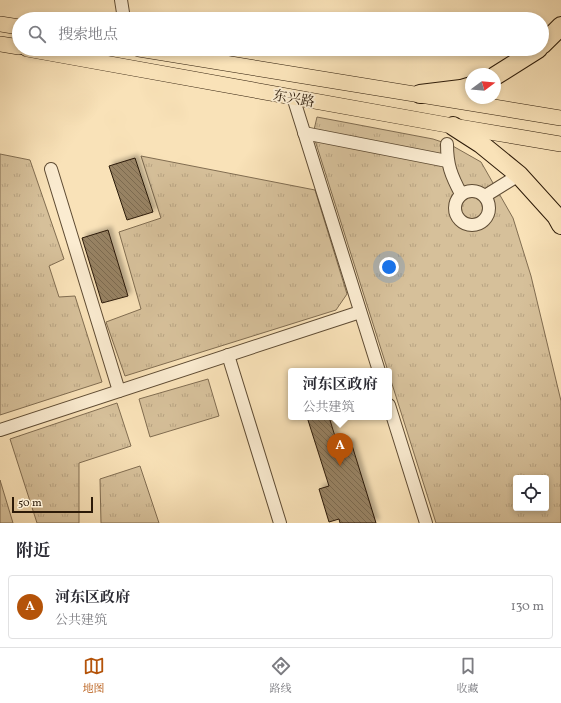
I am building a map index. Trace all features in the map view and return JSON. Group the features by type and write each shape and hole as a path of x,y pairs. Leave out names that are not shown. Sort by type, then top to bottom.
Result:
{"highway":[{"path":"549,38 561,26"},
{"path":"501,72 527,56"},
{"path":"420,94 465,88"},
{"path":"453,126 481,144 519,175 556,216 561,225"}],"main road":[{"path":"0,24 12,26"},
{"path":"0,44 12,47"},
{"name":"东兴路","path":"65,56 293,98 561,144"},
{"name":"东兴路","path":"183,56 561,118"}],"street":[{"path":"120,0 123,12"},
{"path":"293,98 377,368"},
{"path":"304,133 447,161"},
{"path":"447,144 447,161 452,177 461,194"},
{"path":"51,169 119,391"},
{"path":"485,196 519,175"},
{"path":"471,190 485,196 489,208 485,219 481,223 470,225 459,220 454,210 457,198 461,194 471,190"},
{"path":"0,430 360,312"},
{"path":"228,355 280,523"},
{"path":"392,414 426,523"}],"green space":[{"path":"317,117 433,139 451,145 481,162 513,218 531,276 561,401 561,523 436,523 392,384 392,368 387,368 313,134"},
{"path":"0,154 30,160 64,259 49,266 59,297 75,296 102,382 0,415"},
{"path":"141,156 315,190 347,294 336,310 125,376 106,322 141,309 119,232 161,218"},
{"path":"208,379 219,416 150,437 139,399"},
{"path":"117,403 131,446 79,463 79,523 37,523 10,439"},
{"path":"140,466 159,523 101,523 100,479"},
{"path":"0,480 13,523 0,523"}],"building":[{"path":"135,158 153,212 127,220 109,166"},
{"path":"108,230 128,296 102,303 82,238"},
{"path":"308,420 330,420 338,446 351,442 376,523 340,523 339,519 329,522 319,489 329,486"}],"place":[{"name":"河东区政府","path":"340,466"}]}
